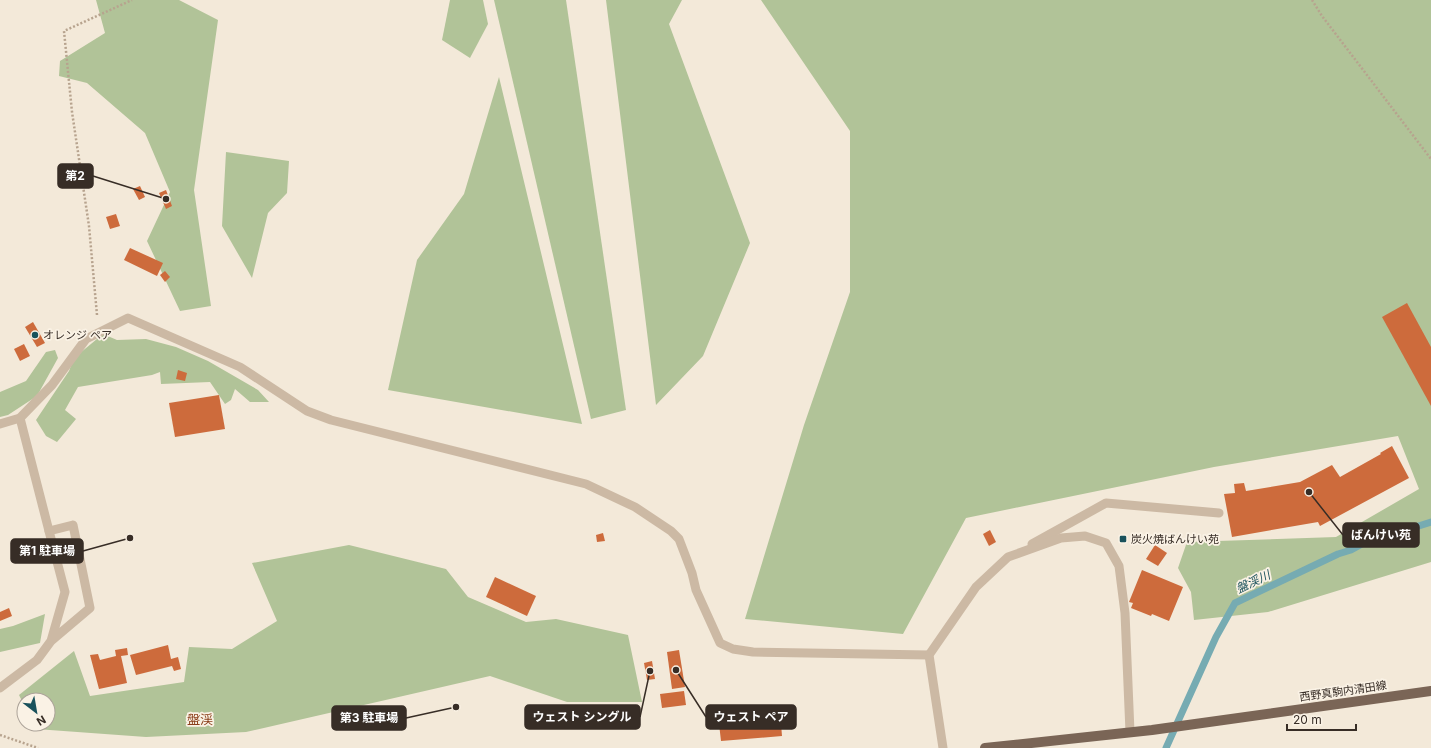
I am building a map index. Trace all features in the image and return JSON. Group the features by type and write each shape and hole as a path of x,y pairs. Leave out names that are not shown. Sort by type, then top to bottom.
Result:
{"main road":[{"name":"西野真駒内清田線","path":"1130,732 1431,691"},
{"path":"985,748 1130,732"}],"lane":[{"path":"0,424 20,418 52,386 86,339 128,318 240,368 307,411 331,420 586,484 635,507 671,531 679,539 692,573 696,590 720,643 733,649 753,652 929,655"},
{"path":"20,418 65,592 51,641"},
{"path":"943,748 929,655 976,587 1008,557 1106,504 1219,513"},
{"path":"0,688 37,660 51,641 90,608 72,525 49,531"},
{"path":"1008,557 1061,538 1085,536 1106,543 1119,566 1125,613 1130,732"}],"path":[{"path":"98,322 89,226 72,112 64,31 132,0"},
{"path":"1312,0 1322,16 1431,159"},
{"path":"0,735 38,748"}],"green space":[{"path":"96,0 179,0 218,20 194,190 211,306 180,311 147,241 170,192 145,133 87,83 59,76 60,61 105,33"},
{"path":"450,0 483,0 488,24 470,58 442,40"},
{"path":"494,0 566,0 626,410 591,419"},
{"path":"606,0 682,0 669,24 750,243 703,356 656,405"},
{"path":"761,0 1431,0 1431,562 1268,612 1194,620 1191,592 1178,568 1187,542 1336,537 1419,489 1398,436 1214,467 966,518 903,634 745,619 804,425 850,292 850,131"},
{"path":"499,77 582,424 388,390 417,260 464,194"},
{"path":"226,152 289,161 287,193 268,213 252,278 222,226"},
{"path":"103,334 117,340 146,339 176,347 208,361 258,390 269,402 250,402 235,389 231,400 225,404 210,382 161,384 160,372 152,375 78,387 65,410 76,419 57,442 46,436 36,420 69,371 74,358"},
{"path":"55,350 58,358 37,396 8,415 0,417 0,392 26,381 46,352"},
{"path":"349,545 446,569 468,597 526,622 556,619 628,635 642,702 567,702 490,676 246,732 146,737 56,730 56,692 23,692 74,651 90,696 184,682 189,647 232,649 277,621 252,563"},
{"path":"45,614 40,643 0,652 0,629 13,626"}],"building":[{"path":"140,186 145,197 139,200 133,189"},
{"path":"166,190 172,206 166,209 159,193"},
{"path":"116,214 120,226 110,229 106,217"},
{"path":"130,248 163,263 157,276 124,260"},
{"path":"165,271 170,277 165,282 160,275"},
{"path":"1407,303 1431,347 1431,406 1382,317"},
{"name":"オレンジ ペア","path":"33,322 45,343 37,347 25,327"},
{"path":"24,344 30,356 20,361 14,349"},
{"path":"178,370 187,373 185,381 176,379"},
{"path":"219,395 225,429 175,437 169,403"},
{"path":"1392,446 1409,478 1320,526 1318,522 1232,537 1224,494 1235,493 1234,484 1244,483 1246,491 1300,482 1332,465 1340,477 1381,454 1380,453"},
{"path":"990,530 996,542 989,546 983,534"},
{"path":"603,533 605,541 597,542 596,535"},
{"path":"1155,545 1167,553 1158,566 1146,559"},
{"path":"1142,570 1183,587 1169,621 1131,608 1133,603 1129,602"},
{"path":"495,577 536,596 527,616 486,597"},
{"path":"9,608 12,616 0,621 0,612"},
{"path":"168,645 171,659 178,657 181,669 174,671 172,666 136,675 130,655"},
{"path":"127,648 128,655 121,656 127,683 99,689 90,655 98,654 100,660 116,656 115,650"},
{"path":"679,650 685,687 672,689 667,652"},
{"path":"652,661 655,679 647,680 644,663"},
{"path":"684,691 686,705 662,708 660,694"},
{"path":"775,706 775,712 780,711 782,736 721,741 718,715 736,714 735,708 745,707 746,713 766,712 766,707"}],"waterway":[{"name":"盤渓川","path":"1166,748 1216,637 1235,603 1362,544 1431,522"}],"place":[{"name":"第2","path":"166,199"},
{"name":"オレンジ ペア","path":"35,335"},
{"name":"ばんけい苑","path":"1309,492"},
{"name":"第1 駐車場","path":"130,538"},
{"name":"炭火焼ばんけい苑","path":"1123,539"},
{"name":"ウェスト ペア","path":"676,670"},
{"name":"ウェスト シングル","path":"650,671"},
{"name":"第3 駐車場","path":"456,707"}],"district":[{"name":"盤渓","path":"200,719"}]}
